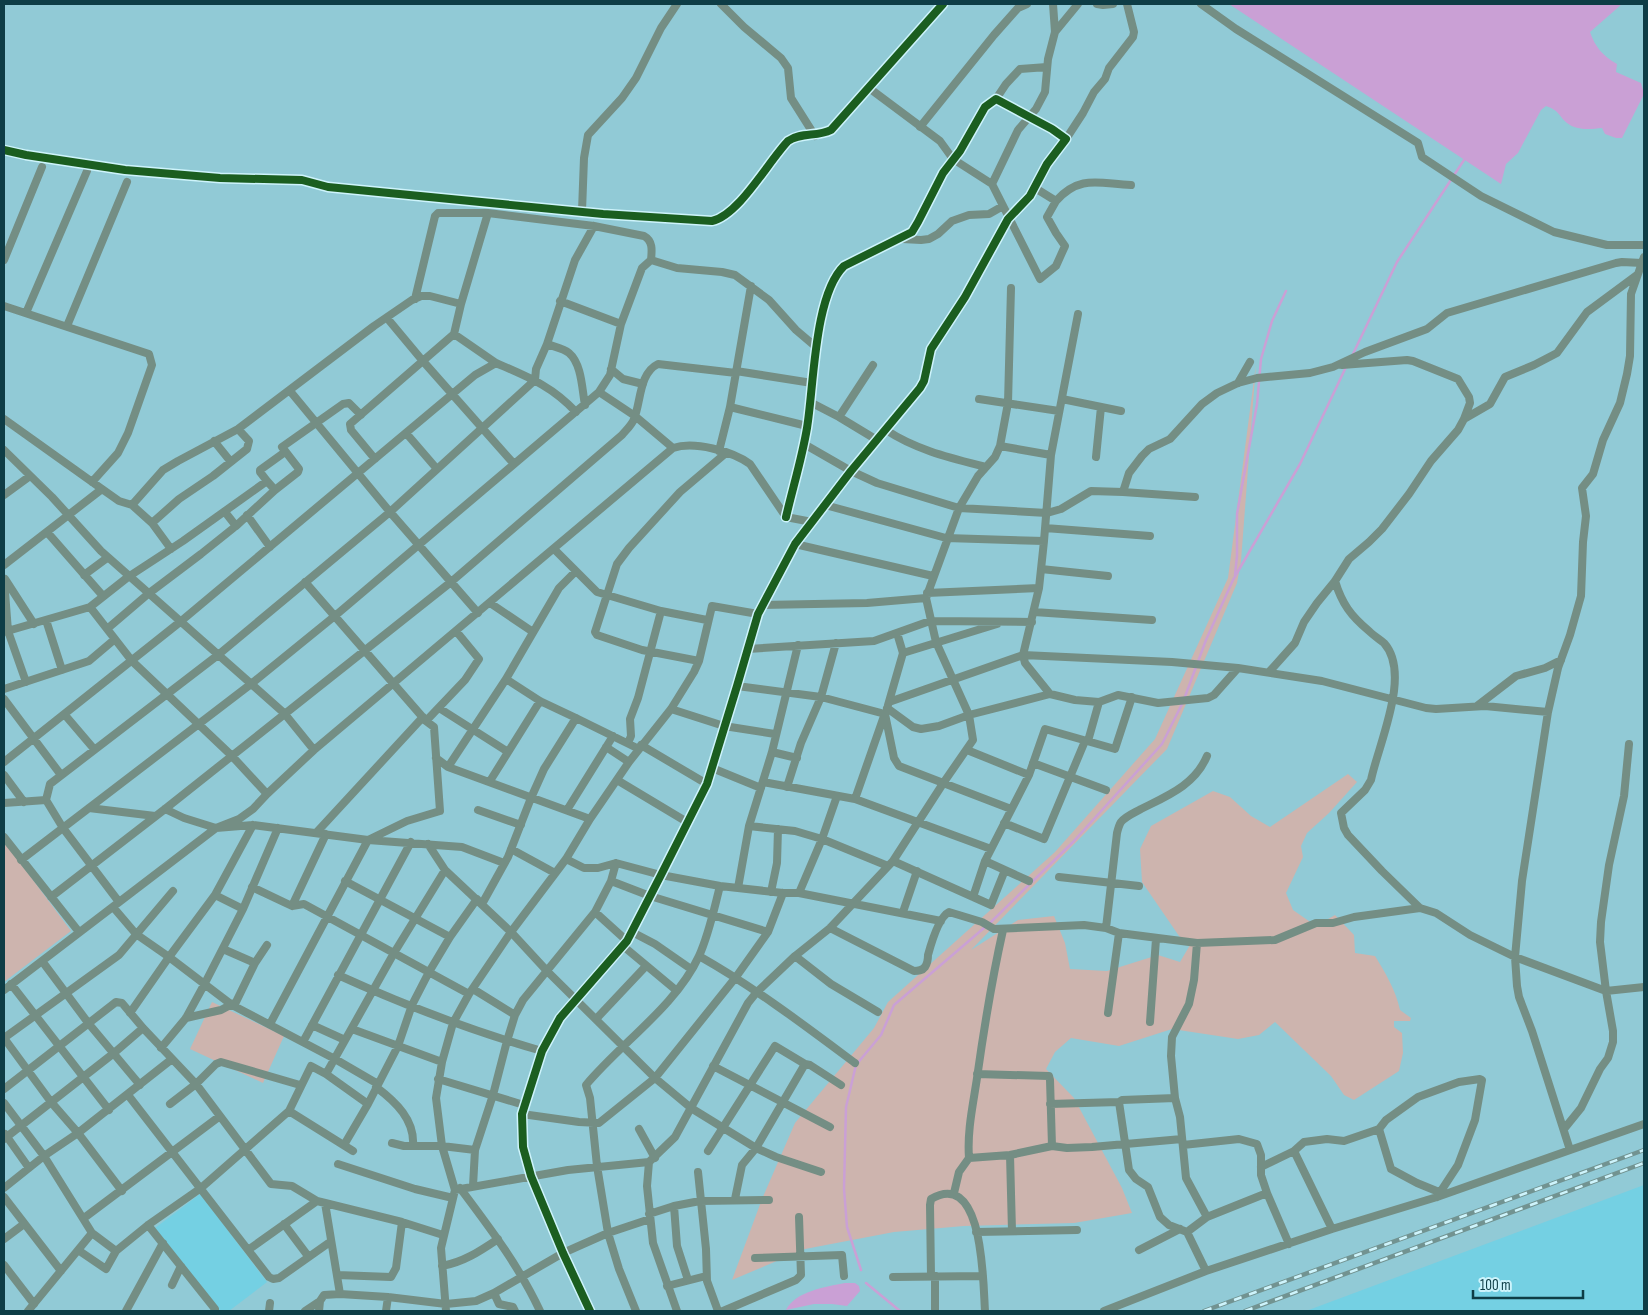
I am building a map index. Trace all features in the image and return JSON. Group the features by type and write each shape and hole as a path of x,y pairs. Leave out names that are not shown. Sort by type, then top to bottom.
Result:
{"street":[{"path":"582,211 584,158 588,135 622,98 636,78 661,28 677,4"},
{"path":"721,4 781,58 788,68 791,98 815,136"},
{"path":"4,150 125,170 220,178 302,180 328,187 582,211 712,221 717,220 734,208 788,141 798,136 815,136 831,130 943,4"},
{"path":"920,127 994,35 1018,8 1027,4"},
{"path":"992,184 1018,130 1046,92 1048,59 1055,32 1053,4"},
{"path":"1055,32 1078,4"},
{"path":"1097,4 1113,4"},
{"path":"590,1311 563,1253 531,1176 523,1142 522,1114 542,1051 558,1021 625,944 707,784 758,614 795,544 851,471 922,384 930,349 965,297 1008,219 1027,200 1048,164 1083,113 1094,92 1105,79 1109,68 1133,37 1134,32 1127,4"},
{"path":"1201,4 1236,29 1418,143 1422,158 1481,196 1561,235 1607,245 1644,245"},
{"path":"786,517 804,444 820,319 838,273 851,263 908,235 916,226 939,180 960,151 985,107 996,99 1006,84 1020,69 1047,67"},
{"path":"869,88 940,141 953,159 992,184 1008,219 1040,279 1056,266 1065,246 1046,217 1056,201 1064,193 1084,182 1131,185"},
{"path":"996,99 1029,116 1066,139"},
{"path":"4,260 42,167"},
{"path":"26,313 86,171"},
{"path":"67,326 127,182"},
{"path":"1035,188 1056,201"},
{"path":"900,239 929,239 938,234 952,221 968,216 990,214 1003,206"},
{"path":"21,860 200,725 336,616 599,392 606,383 611,369 622,324 642,268 651,260 652,246 645,236 594,226 488,213 438,213 435,216 415,299"},
{"path":"375,459 351,430 350,424 454,334 488,213"},
{"path":"413,1146 414,1137 409,1122 390,1098 377,1086 335,1059 232,1005 169,956 136,934 46,800 50,784 218,655 306,582 390,512 535,380 536,369 547,344 575,260 594,226"},
{"path":"651,260 676,268 729,273 740,278 769,300 796,330 816,347"},
{"path":"1123,492 1129,474 1149,449 1170,439 1210,397 1238,384 1257,378 1320,371 1340,365 1365,352 1427,329 1447,313 1616,263 1643,260 1631,294 1628,374 1620,403 1603,440 1593,474 1582,488 1586,516 1581,596 1561,660 1548,712 1522,881 1515,957 1517,986 1520,997 1570,1150"},
{"path":"1464,420 1490,404 1505,377 1556,353 1587,312 1637,276"},
{"path":"699,661 636,649 595,634 615,567 629,548 680,492 723,452 751,286"},
{"path":"338,1164 415,1189 456,1192 472,1186 531,1176 652,1160 675,1137 743,1009 756,993 795,956 830,928 891,863 973,740 969,715 936,642 926,595 946,538 959,508 978,476 995,457 1000,446 1008,403 1011,288"},
{"path":"132,505 164,470 238,429 415,299 421,296 430,296 461,304"},
{"path":"560,301 622,324"},
{"path":"4,306 149,354 152,365 128,434 118,453 92,482"},
{"path":"1050,694 1028,668 1023,655 1039,588 1051,455 1078,314"},
{"path":"387,318 514,464"},
{"path":"454,334 496,363 535,380 561,396 576,412"},
{"path":"547,344 565,351 572,358 578,369 585,405"},
{"path":"1269,672 1295,643 1304,622 1349,559 1370,542 1382,529 1431,461 1458,430 1470,403 1458,380 1452,376 1407,360 1340,365"},
{"path":"1238,384 1250,362"},
{"path":"4,762 180,622 475,375 496,363"},
{"path":"51,897 451,582 622,435 635,416 643,384 650,370 658,364 736,372 812,383"},
{"path":"840,417 873,365"},
{"path":"611,369 623,380 643,384"},
{"path":"290,390 390,512 478,612"},
{"path":"599,392 635,416 674,448"},
{"path":"979,399 1059,411"},
{"path":"1062,399 1121,411"},
{"path":"810,402 840,417 877,440"},
{"path":"107,629 148,594 202,554 299,471 282,447 346,403 349,403 360,415"},
{"path":"730,407 807,426"},
{"path":"1096,457 1102,407"},
{"path":"4,419 119,501 132,505 152,522 171,549"},
{"path":"152,522 179,499 247,449 248,441 238,429"},
{"path":"886,430 901,440 925,450 986,467"},
{"path":"406,433 438,469"},
{"path":"214,442 231,462"},
{"path":"804,444 851,471 877,483 959,508 1046,513 1061,510 1091,491 1195,497"},
{"path":"4,990 216,828 239,819 254,809 267,794 314,750 674,448 692,445 723,452 750,464 786,517 812,522"},
{"path":"1000,446 1051,455"},
{"path":"4,450 52,497 67,516 128,577 284,713 314,750"},
{"path":"275,490 260,470 285,452"},
{"path":"4,495 30,476"},
{"path":"6,632 90,607 128,577 225,512 267,481"},
{"path":"4,564 102,489"},
{"path":"825,505 946,538 1044,542"},
{"path":"225,512 236,526"},
{"path":"247,515 270,547"},
{"path":"1045,528 1150,536"},
{"path":"47,532 103,596"},
{"path":"795,544 933,576"},
{"path":"554,549 597,592 661,611 708,620"},
{"path":"84,575 108,558"},
{"path":"1041,569 1108,576"},
{"path":"448,767 506,679 559,588 576,571"},
{"path":"4,579 34,624"},
{"path":"4,579 6,632 26,682"},
{"path":"1335,581 1340,598 1348,611 1384,643 1391,653 1395,677 1382,741 1369,784 1342,811 1341,816 1344,828 1348,835 1382,871 1420,908"},
{"path":"270,1024 368,840 407,821 440,811 434,727 364,650 306,582"},
{"path":"762,605 867,603 926,595 1039,588"},
{"path":"490,603 533,632"},
{"path":"540,1311 522,1275 498,1240 456,1192 442,1146 436,1098 438,1079 453,1023 471,991 511,932 566,859 590,819 629,762 671,708 694,672 699,661 713,605 758,614"},
{"path":"90,607 132,661 231,755 267,794"},
{"path":"628,743 631,736 630,719 638,698 661,611"},
{"path":"1034,612 1152,620"},
{"path":"46,620 62,670"},
{"path":"748,649 874,640 930,621 1032,622"},
{"path":"903,653 1003,622"},
{"path":"316,833 465,680 479,660 456,631"},
{"path":"855,799 887,708 903,653 897,633"},
{"path":"4,689 89,661 115,639"},
{"path":"788,787 805,735 821,697 836,643"},
{"path":"738,888 749,826 788,693 798,645"},
{"path":"887,708 953,679 1023,655 1172,662 1238,668 1322,681 1431,708 1477,706 1548,712"},
{"path":"1477,706 1516,676 1545,668 1561,660"},
{"path":"737,686 887,708 913,727 921,729 939,726 969,715 1050,694 1070,699 1100,702 1118,694 1162,703 1208,698 1214,695 1238,668"},
{"path":"506,679 540,702 640,747 707,784"},
{"path":"973,897 985,861 1028,775 1045,729 1115,749 1132,697"},
{"path":"490,781 540,702"},
{"path":"1004,823 1044,839 1086,741 1100,702"},
{"path":"5,704 61,775"},
{"path":"438,708 508,752"},
{"path":"671,708 724,726 775,734"},
{"path":"887,708 894,758 899,766 1011,809"},
{"path":"64,715 94,749"},
{"path":"344,1145 398,1046 412,1006 429,972 450,937 479,901 504,863 547,764 576,718"},
{"path":"567,810 613,736"},
{"path":"1564,1129 1580,1108 1612,1050 1613,1031 1600,942 1601,922 1609,865 1624,796 1629,744"},
{"path":"606,747 629,762"},
{"path":"967,750 1028,775"},
{"path":"772,752 797,758"},
{"path":"1106,928 1117,833 1120,823 1129,815 1158,801 1188,783 1201,770 1207,756"},
{"path":"436,758 448,767 590,819"},
{"path":"1033,763 1106,790"},
{"path":"712,768 762,785 788,787 855,799 991,849"},
{"path":"4,775 24,802"},
{"path":"617,780 687,822"},
{"path":"799,893 837,796"},
{"path":"4,803 46,800"},
{"path":"89,808 155,816"},
{"path":"165,809 184,818 216,828 252,825 368,840 462,847 504,863"},
{"path":"478,810 521,825"},
{"path":"130,1013 169,956 215,895 252,825"},
{"path":"749,826 795,831 822,838 916,871 991,905 1005,870"},
{"path":"161,1048 186,1018 204,985 243,909 278,828"},
{"path":"772,892 777,863 778,829"},
{"path":"292,906 326,834"},
{"path":"4,837 79,932"},
{"path":"304,1042 338,975 411,842"},
{"path":"428,844 445,870 511,932 655,1078 690,1108 756,1148 776,1157 821,1172"},
{"path":"511,849 555,873"},
{"path":"566,859 579,866 591,869 616,863 661,875 720,886 799,893 941,920"},
{"path":"985,861 1029,881"},
{"path":"472,1186 475,1150 493,1095 515,1015 523,1000 595,912 611,881 616,863"},
{"path":"326,1074 394,953 445,870"},
{"path":"903,912 916,871"},
{"path":"1058,877 1138,886"},
{"path":"345,881 450,937"},
{"path":"611,881 650,896 768,932"},
{"path":"636,1311 618,1269 608,1233 594,1124 586,1085 677,991 699,956 720,886"},
{"path":"252,887 292,906 304,904 429,972 471,991 515,1015"},
{"path":"122,1191 78,1133 50,1102 4,1038 119,955 173,891"},
{"path":"522,1114 594,1124 604,1120 655,1078 736,978 768,932 783,893"},
{"path":"215,895 243,909"},
{"path":"830,928 914,971 926,966 941,920 949,912 982,922 994,929 1084,925 1156,939 1197,943 1275,940 1316,923 1333,923 1420,908 1436,913 1470,934 1515,957 1606,991 1644,987"},
{"path":"595,912 646,966 677,991"},
{"path":"954,1193 959,1172 969,1158 968,1141 977,1074 993,976 1003,930"},
{"path":"632,932 655,944 691,969"},
{"path":"1108,1013 1119,933"},
{"path":"1150,1022 1156,939"},
{"path":"1197,943 1190,1004 1172,1037 1171,1056 1186,1178 1207,1217"},
{"path":"186,1018 221,1010 232,1005 239,998 255,964 268,944"},
{"path":"223,949 255,964"},
{"path":"699,956 790,1014 855,1063"},
{"path":"795,956 831,984 878,1012"},
{"path":"42,961 89,1024 140,1085"},
{"path":"597,1018 646,966"},
{"path":"338,975 453,1023 542,1051"},
{"path":"11,984 109,1110"},
{"path":"4,1089 116,1002 122,1003 161,1048 196,1084 271,1184 292,1186 321,1202 402,1222 443,1235"},
{"path":"312,1025 345,1040"},
{"path":"29,1168 5,1136 21,1126 143,1028"},
{"path":"352,1029 442,1062"},
{"path":"708,1151 775,1046 841,1085"},
{"path":"4,1188 44,1156 109,1110 172,1059"},
{"path":"170,1104 196,1084 216,1064 221,1062 300,1085"},
{"path":"735,1200 742,1165 756,1148 784,1103 805,1064"},
{"path":"78,1250 106,1269 116,1251 148,1225 200,1188 289,1111 300,1085 311,1066 326,1074 368,1104"},
{"path":"713,1066 830,1127"},
{"path":"977,1074 1049,1076 1052,1146"},
{"path":"438,1079 524,1105"},
{"path":"1262,1166 1294,1151 1304,1142 1327,1139 1344,1141 1379,1129 1386,1120 1418,1097 1459,1082 1482,1080 1475,1120 1458,1165 1438,1194"},
{"path":"128,1095 269,1277 273,1279 279,1278 330,1242"},
{"path":"1050,1104 1175,1098"},
{"path":"1119,1102 1129,1170 1136,1179 1148,1187 1160,1217 1169,1225 1183,1230 1206,1272"},
{"path":"4,1103 44,1156 92,1233 116,1251"},
{"path":"289,1111 353,1151"},
{"path":"84,1218 220,1116"},
{"path":"1104,1311 1206,1272 1644,1124"},
{"path":"639,1129 652,1160 647,1186 653,1243 677,1311"},
{"path":"1379,1129 1390,1169 1438,1194"},
{"path":"969,1158 1010,1156 1052,1146 1067,1148 1239,1139 1257,1144 1262,1155 1261,1175 1289,1244"},
{"path":"392,1143 404,1146 442,1146 475,1150"},
{"path":"1294,1151 1332,1229"},
{"path":"1010,1156 1012,1232"},
{"path":"698,1172 706,1249 706,1276 718,1311"},
{"path":"446,1308 441,1248 456,1192"},
{"path":"935,1311 931,1198 954,1193 963,1199 974,1219 983,1276 985,1311"},
{"path":"1139,1250 1207,1217 1267,1193"},
{"path":"4,1197 61,1271"},
{"path":"305,1311 320,1301 324,1295 340,1294 388,1297 446,1308 476,1301 494,1293 522,1275 563,1253 674,1206 700,1201 769,1200"},
{"path":"248,1250 284,1224 321,1202"},
{"path":"321,1202 340,1294"},
{"path":"674,1206 677,1246 688,1280"},
{"path":"723,1311 796,1280 801,1275 799,1218"},
{"path":"337,1275 391,1277 396,1268 402,1222"},
{"path":"4,1239 24,1224"},
{"path":"284,1224 308,1256"},
{"path":"148,1225 215,1309 214,1311"},
{"path":"976,1232 1077,1230"},
{"path":"28,1311 92,1233"},
{"path":"442,1266 454,1264 468,1258 498,1240"},
{"path":"126,1311 163,1243"},
{"path":"755,1258 842,1255 844,1258 844,1276"},
{"path":"4,1265 34,1304"},
{"path":"172,1285 180,1266"},
{"path":"667,1286 706,1276"},
{"path":"893,1277 983,1276"},
{"path":"494,1293 499,1304 513,1307 515,1311"},
{"path":"386,1311 388,1297"},
{"path":"319,1311 320,1301"}],"shaded area":[{"path":"1229,4 1622,4 1590,32 1600,51 1617,64 1616,72 1641,83 1644,94 1622,138 1605,134 1602,128 1584,129 1571,126 1556,111 1546,106 1541,110 1518,153 1506,164 1501,184"},
{"path":"1256,364 1241,561 1237,583 1167,749 971,950 1018,920 1054,916 1065,943 1070,969 1107,971 1158,955 1180,962 1190,945 1179,936 1142,882 1140,849 1151,826 1213,791 1230,797 1251,816 1270,827 1348,774 1357,782 1329,813 1307,833 1301,846 1303,857 1286,893 1293,910 1316,926 1335,915 1354,935 1355,953 1375,956 1393,989 1400,1010 1411,1018 1410,1021 1394,1021 1394,1027 1402,1033 1403,1053 1399,1071 1354,1100 1344,1095 1331,1076 1275,1022 1259,1035 1238,1039 1172,1029 1119,1046 1071,1038 1055,1052 1046,1069 1074,1098 1122,1188 1132,1213 1074,1223 964,1226 894,1232 805,1249 732,1280 762,1199 795,1123 874,1028 888,1002 1055,852 1155,739 1228,578"},
{"path":"4,841 71,931 4,982"},
{"path":"212,1002 284,1036 263,1083 190,1049"},
{"path":"1644,1185 1644,1311 1306,1311"},
{"path":"200,1194 267,1282 229,1311 219,1311 155,1228"},
{"path":"855,1283 859,1286 860,1291 847,1306 814,1304 786,1310 797,1298 804,1294 820,1288"}],"waterway":[{"path":"1352,356 1397,262 1464,160"},
{"path":"1235,575 1237,514 1257,404 1261,359 1272,321 1286,291"},
{"path":"861,1270 847,1227 844,1189 846,1107 856,1065 881,1035 894,1005 991,922 1073,842 1162,744 1183,702 1206,640 1233,580 1300,464 1346,367"},
{"path":"866,1283 900,1311"}],"railway":[{"path":"1204,1311 1644,1150"},
{"path":"1245,1311 1644,1163"}],"cycle path":[{"path":"4,150 125,170 220,178 302,180 328,187 603,214 712,221 722,217 743,199 788,141 798,136 831,130 943,4"},
{"path":"590,1311 563,1253 531,1176 523,1147 522,1114 542,1051 560,1018 627,941 707,784 758,614 795,544 851,471 920,388 924,381 931,349 965,297 1008,219 1030,196 1047,164 1066,139 1052,129 996,99 985,107 960,151 943,173 912,232 844,266 834,280 821,319 807,428 786,517"}]}
